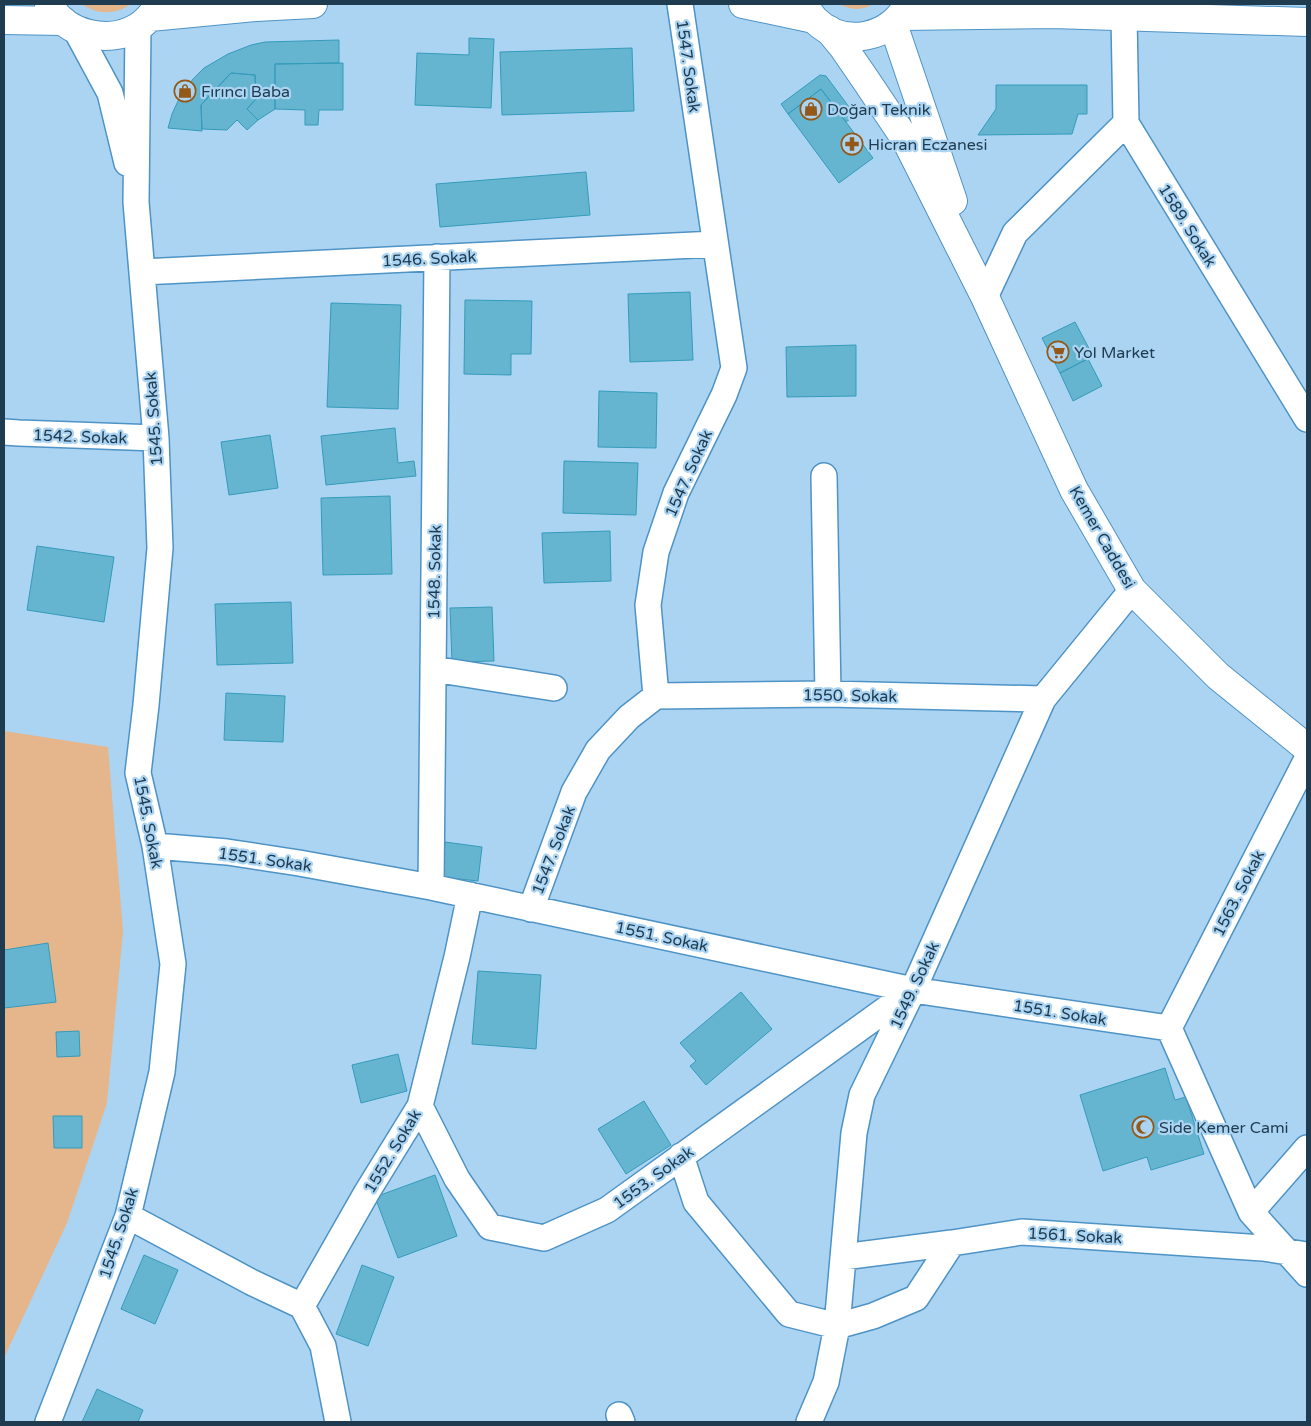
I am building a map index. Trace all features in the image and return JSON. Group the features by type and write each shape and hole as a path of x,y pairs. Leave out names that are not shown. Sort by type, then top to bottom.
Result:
{"street":[{"path":"4,20 63,18 91,35 107,36 123,34 149,16 256,6 313,4"},
{"name":"1547. Sokak","path":"530,909 574,792 598,750 629,717 656,696 648,605 656,552 676,493 724,395 734,368 680,4"},
{"path":"743,4 816,18 845,36 862,37 878,33 901,15 1053,14 1307,22"},
{"name":"Kemer Caddesi","path":"901,15 985,297"},
{"path":"136,202 149,16"},
{"path":"985,297 1014,233 1126,124 1124,16"},
{"path":"63,18 110,93 136,202"},
{"name":"Kemer Caddesi","path":"816,18 854,63 906,140 985,297 1074,490 1132,590 1218,676 1307,748"},
{"name":"1589. Sokak","path":"1126,124 1307,419"},
{"name":"1545. Sokak","path":"48,1422 128,1216 162,1072 173,964 155,846 138,773 160,548 156,438 136,202"},
{"name":"1546. Sokak","path":"142,272 715,244"},
{"name":"1548. Sokak","path":"431,887 437,257"},
{"name":"1542. Sokak","path":"4,432 156,438"},
{"path":"824,476 828,694"},
{"name":"1549. Sokak","path":"809,1422 826,1382 837,1326 854,1133 862,1095 913,990 1043,699 1132,590"},
{"path":"433,669 554,688"},
{"name":"1550. Sokak","path":"656,696 828,694 1043,699"},
{"name":"1563. Sokak","path":"1169,1028 1307,759"},
{"name":"1551. Sokak","path":"155,846 245,855 299,863 470,895 913,990 1169,1028"},
{"name":"1552. Sokak","path":"302,1306 367,1192 420,1106 457,957 470,895"},
{"name":"1553. Sokak","path":"420,1106 457,1179 490,1227 544,1238 607,1210 913,990"},
{"path":"1169,1028 1251,1212 1297,1253 1307,1274"},
{"path":"1251,1212 1307,1148"},
{"path":"681,1156 696,1202 788,1314 837,1326 873,1316 916,1298 952,1243"},
{"path":"128,1216 251,1282 302,1306 322,1346 338,1422"},
{"name":"1561. Sokak","path":"843,1257 1022,1232 1263,1248 1297,1253"}],"shaded area":[{"path":"82,4 131,4 113,12 100,12"},
{"path":"839,4 873,4 865,8 856,9 847,8"},
{"path":"4,731 108,747 123,931 107,1103 67,1223 4,1358"}],"building":[{"path":"469,38 494,39 491,108 415,105 417,53 469,55"},
{"path":"339,40 339,63 275,64 275,109 258,120 247,109 256,99 255,75 231,73 201,105 202,131 168,128 178,101 193,79 204,68 228,54 265,42"},
{"path":"632,48 634,111 502,115 500,52"},
{"path":"343,63 343,110 319,110 318,125 305,125 305,110 275,109 275,64"},
{"path":"231,73 255,75 256,99 247,109 258,120 247,130 237,120 227,130 202,129 201,105"},
{"path":"820,75 826,76 855,115 846,122 821,89 788,114 781,104"},
{"path":"996,85 1087,85 1087,114 1078,114 1072,134 978,135 996,109"},
{"path":"821,89 873,158 839,183 788,114"},
{"path":"586,172 590,215 440,227 436,184"},
{"path":"690,292 693,360 630,362 628,294"},
{"path":"465,300 532,301 531,354 511,354 511,375 464,374"},
{"path":"331,303 401,305 398,409 327,407"},
{"path":"1075,322 1093,356 1060,373 1042,338"},
{"path":"856,345 856,396 787,397 786,347"},
{"path":"1088,359 1102,386 1073,401 1060,373"},
{"path":"599,391 657,393 656,448 598,447"},
{"path":"395,428 398,463 414,461 416,476 326,485 321,436"},
{"path":"270,435 278,488 229,495 221,442"},
{"path":"564,461 638,463 636,515 563,513"},
{"path":"390,496 392,574 323,575 321,498"},
{"path":"610,531 611,581 544,583 542,533"},
{"path":"37,546 114,557 104,622 27,610"},
{"path":"291,602 293,663 217,665 215,604"},
{"path":"492,607 494,661 452,662 450,608"},
{"path":"226,693 285,696 283,742 224,740"},
{"path":"445,842 482,847 478,881 441,877"},
{"path":"48,943 56,1002 4,1008 4,950"},
{"path":"478,971 541,975 536,1049 472,1044"},
{"path":"741,992 772,1029 706,1085 690,1066 696,1061 680,1043"},
{"path":"79,1031 80,1056 57,1057 56,1032"},
{"path":"398,1054 407,1091 361,1103 352,1065"},
{"name":"Side Kemer Cami","path":"1165,1068 1175,1100 1186,1097 1204,1154 1151,1170 1147,1157 1103,1171 1080,1095"},
{"path":"644,1101 671,1145 626,1174 598,1129"},
{"path":"53,1116 82,1116 82,1148 54,1148"},
{"path":"435,1175 457,1236 398,1258 375,1197"},
{"path":"144,1255 178,1270 155,1324 121,1309"},
{"path":"362,1265 394,1277 368,1346 336,1334"},
{"path":"97,1389 143,1410 138,1422 82,1422"}],"place":[{"name":"Fırıncı Baba","path":"185,91"},
{"name":"Doğan Teknik","path":"811,109"},
{"name":"Hicran Eczanesi","path":"852,144"},
{"name":"Yol Market","path":"1058,352"},
{"name":"Side Kemer Cami","path":"1143,1127"}]}
